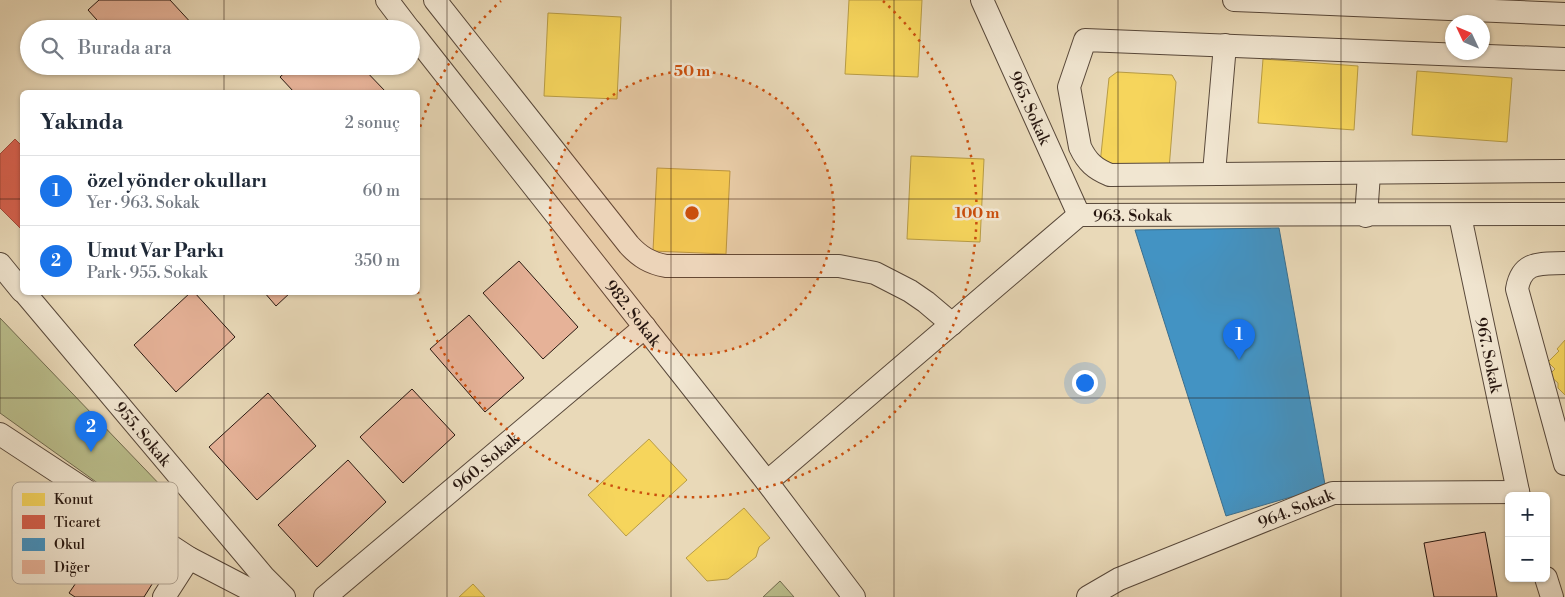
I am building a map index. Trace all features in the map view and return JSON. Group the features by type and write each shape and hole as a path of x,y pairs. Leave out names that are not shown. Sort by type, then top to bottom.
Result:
{"street":[{"name":"982. Sokak","path":"387,0 402,20"},
{"path":"436,0 629,245 646,260 666,266 840,266 875,273 910,291 952,324"},
{"name":"965. Sokak","path":"982,0 1080,215"},
{"path":"1234,0 1565,14"},
{"path":"1565,60 1085,40 1069,87 1080,147 1091,165 1110,175 1565,171"},
{"name":"982. Sokak","path":"420,43 767,482 854,597"},
{"path":"1214,173 1225,45"},
{"path":"1366,216 1369,174"},
{"name":"963. Sokak","path":"767,482 1080,215 1460,216 1565,214"},
{"name":"967. Sokak","path":"1460,216 1519,492"},
{"path":"1565,263 1533,265 1527,268 1521,276 1516,289 1565,464"},
{"name":"955. Sokak","path":"0,264 20,288"},
{"name":"955. Sokak","path":"26,295 264,577 284,597"},
{"name":"960. Sokak","path":"325,597 645,327"},
{"path":"0,434 73,482"},
{"name":"964. Sokak","path":"1088,597 1119,579 1333,493 1505,494"},
{"path":"178,551 264,597"},
{"path":"178,575 189,558"},
{"path":"1547,582 1552,597"},
{"path":"164,597 172,584"}],"green space":[{"path":"0,318 157,482 96,482 0,413"},
{"path":"780,581 794,597 763,597"}],"building: Konut":[{"path":"849,0 922,0 918,77 845,74"},
{"path":"548,13 621,17 617,99 544,96"},
{"path":"1263,59 1358,66 1354,130 1258,123"},
{"path":"1417,71 1512,78 1507,142 1412,135"},
{"path":"1117,72 1172,75 1176,82 1169,169 1100,164 1109,78"},
{"path":"911,156 984,159 980,242 907,239"},
{"path":"657,168 730,171 726,254 653,251"},
{"path":"1565,340 1565,395 1558,388 1558,383 1549,375 1555,369 1548,362 1559,351 1557,349"},
{"path":"649,439 687,480 626,536 588,495"},
{"path":"744,508 770,538 759,547 756,557 728,579 707,581 686,558"},
{"path":"473,584 485,597 459,597"}],"building: Ticaret":[{"path":"15,139 20,144 20,228 0,208 0,154"}],"building: Okul":[{"path":"1279,228 1326,490 1291,497 1226,516 1135,230"}],"building: Diğer":[{"path":"99,0 170,0 188,20 97,20 88,10"},
{"path":"282,75 370,75 384,90 292,90 280,77"},
{"path":"519,261 578,327 543,359 483,293"},
{"path":"188,295 197,295 235,337 176,392 134,345"},
{"path":"267,295 288,295 276,306"},
{"path":"469,315 524,378 485,412 430,349"},
{"path":"412,389 455,435 403,483 360,437"},
{"path":"268,393 316,446 257,500 209,447"},
{"path":"348,460 386,502 317,567 278,525"},
{"path":"1485,532 1497,597 1434,597 1424,543"},
{"path":"75,584 152,584 144,597 75,597 69,593"}],"place":[{"name":"özel yönder okulları","path":"1239,360"},
{"name":"Umut Var Parkı","path":"91,452"}]}
